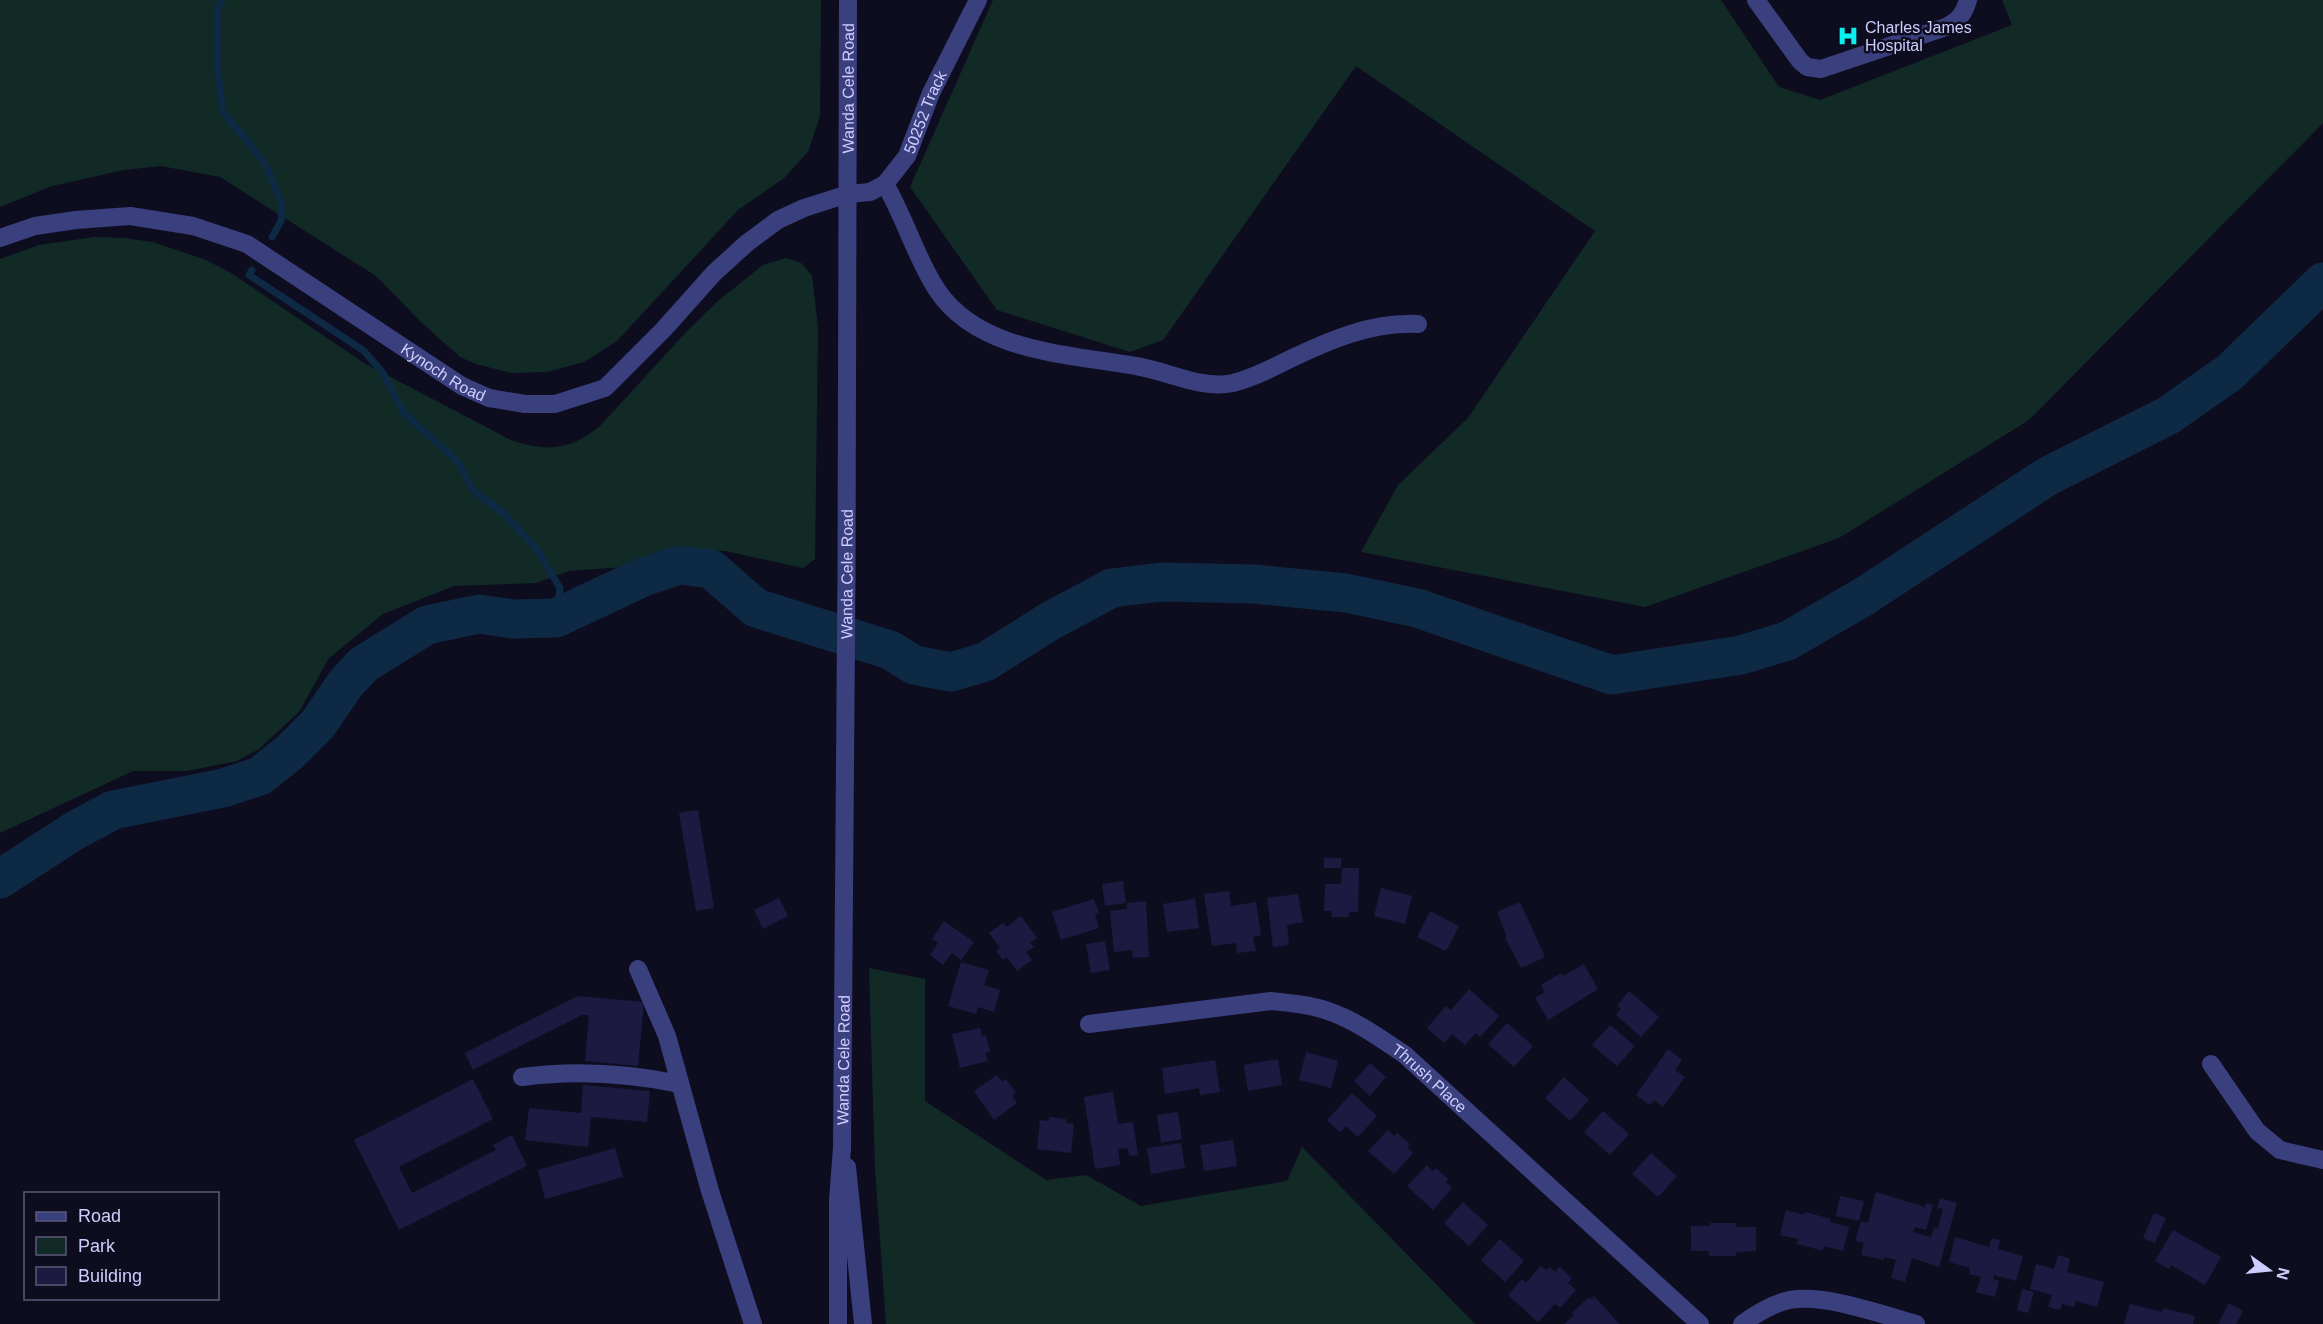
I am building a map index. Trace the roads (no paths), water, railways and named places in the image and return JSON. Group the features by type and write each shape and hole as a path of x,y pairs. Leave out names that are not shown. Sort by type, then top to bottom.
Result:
{"street":[{"name":"Wanda Cele Road","path":"838,1324 838,1200 842,1148 846,795 845,470 848,0"},
{"name":"50252 Track","path":"885,184 907,156 931,93 978,0"},
{"path":"1756,0 1800,61 1807,67 1821,69 1946,27 1958,21 1968,0"},
{"path":"848,194 870,192 885,184 938,291 945,300 969,322 989,334 1034,349 1143,367 1208,384 1232,383 1257,375 1351,333 1397,323 1418,324"},
{"name":"Kynoch Road","path":"0,238 35,226 130,216 193,226 248,244 462,386 489,398 525,404 555,404 605,388 664,329 714,273 747,243 778,220 848,194"},
{"path":"638,969 667,1036 710,1191 753,1324"},
{"name":"Thrush Place","path":"1089,1024 1271,1001 1300,1004 1330,1012 1362,1026 1404,1054 1700,1324"},
{"path":"2211,1064 2257,1131 2280,1150 2323,1160"},
{"path":"522,1077 560,1072 598,1073 634,1076 680,1084"},
{"name":"Wanda Cele Road","path":"842,1148 851,1192 862,1324"},
{"path":"1742,1324 1769,1307 1796,1299 1837,1303 1916,1324"}],"waterway":[{"path":"222,0 217,9 217,66 223,112 265,163 282,205 281,221 272,237"},
{"path":"252,270 249,275 364,351 383,373 403,412 458,462 473,490 504,514 536,548 560,588 556,618"},
{"path":"0,879 74,831 113,810 223,788 260,776 290,752 318,724 346,683 364,664 427,625 479,614 513,619 556,618 643,577 679,565 711,569 756,608 890,650 914,665 951,672 985,662 1050,621 1112,588 1162,582 1253,584 1346,593 1417,608 1612,675 1741,655 1787,641 1863,597 2048,476 2169,415 2230,372 2323,282"}],"place":[{"name":"Charles James Hospital","path":"1848,36"}]}
